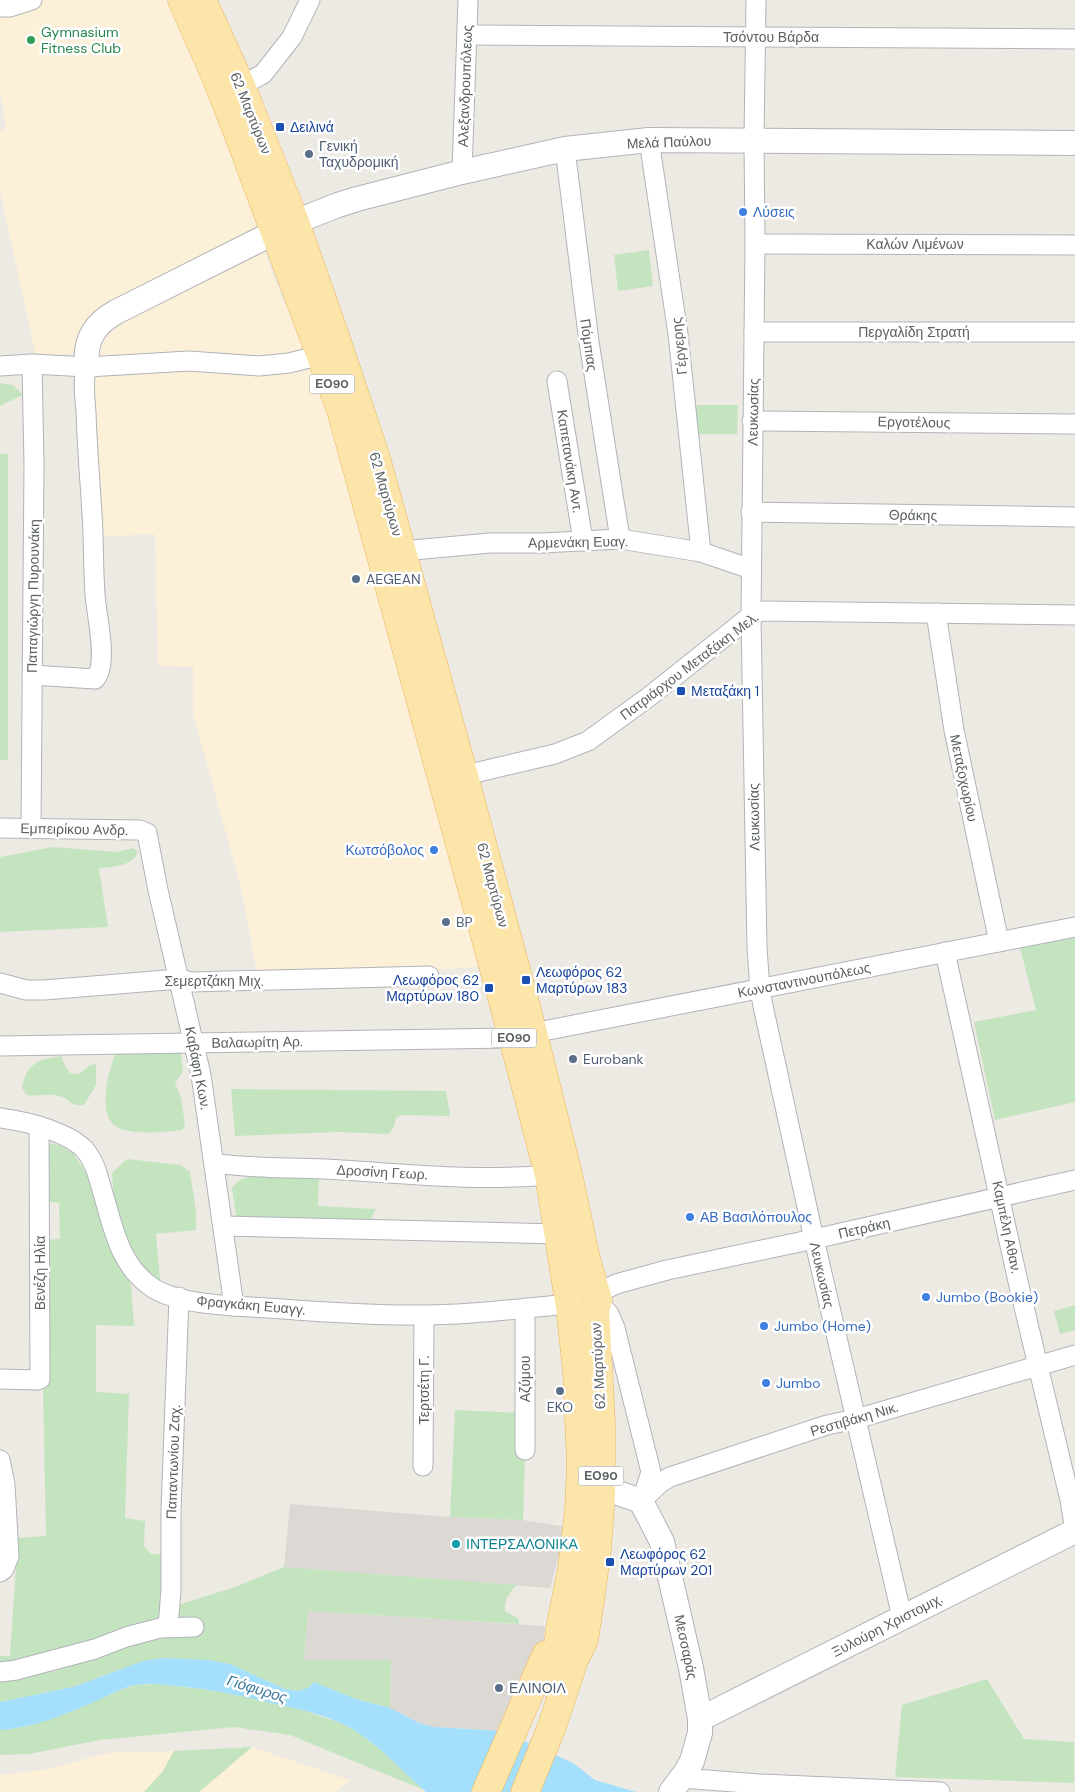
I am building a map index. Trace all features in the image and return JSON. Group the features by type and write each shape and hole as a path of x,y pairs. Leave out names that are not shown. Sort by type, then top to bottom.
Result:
{"main road":[{"name":"62 Μαρτύρων","path":"182,0 285,227 361,412 402,551 453,778"},
{"name":"62 Μαρτύρων","path":"202,0 241,86 285,227 321,355 341,410 453,778 523,1036 585,1301 601,1423 601,1494 597,1549 572,1635 555,1667 545,1702 538,1741 525,1792"},
{"name":"62 Μαρτύρων","path":"508,1792 538,1741 543,1661 572,1635 572,1569 581,1484 579,1407 585,1301 559,1234 523,1036"},
{"name":"62 Μαρτύρων","path":"486,1792 538,1741"},
{"name":"ΕΟ90","path":"538,1741 545,1792"}],"street":[{"path":"0,7 10,7 32,0"},
{"path":"241,86 263,74 292,38 310,0"},
{"name":"Αλεξανδρουπόλεως","path":"462,172 468,0"},
{"name":"Λευκωσίας","path":"756,0 751,616 756,940 760,989 814,1239 902,1617"},
{"name":"Τσόντου Βάρδα","path":"468,35 1075,39"},
{"name":"Μελά Παύλου","path":"87,366 86,356 92,335 104,319 285,227 358,199 462,172 565,149 650,140 1075,143"},
{"name":"Γέργερης","path":"650,140 678,334 701,552"},
{"name":"Πόμπιας","path":"565,149 588,342 620,540"},
{"name":"Καλών Λιμένων","path":"754,244 1075,245"},
{"name":"Περγαλίδη Στρατή","path":"754,332 1075,332"},
{"path":"0,366 32,364 87,366 181,362 259,366 289,363 321,355"},
{"name":"Παπαγιώργη Πυρουνάκη","path":"31,828 34,464 32,364"},
{"path":"32,675 95,679 100,672 101,640 95,594 85,390 87,366"},
{"name":"Καπετανάκη Αντ.","path":"557,381 583,541"},
{"name":"Εργοτέλους","path":"752,421 1075,424"},
{"name":"Θράκης","path":"751,512 1075,517"},
{"name":"Αρμενάκη Ευαγ.","path":"402,551 490,543 620,540 701,552 751,569"},
{"name":"Πατριάρχου Μεταξάκη Μελ.","path":"453,778 556,754 588,741 650,696 751,616 764,611 1075,615"},
{"name":"Μεταξοχωρίου","path":"936,613 954,730 999,942"},
{"name":"Εμπειρίκου Ανδρ.","path":"0,828 139,830 146,833"},
{"name":"Καβάφη Κων.","path":"146,833 201,1075 234,1306"},
{"name":"Κωνσταντινουπόλεως","path":"523,1036 1075,927"},
{"name":"Καμπέλη Αθαν.","path":"945,952 1070,1500 1075,1531"},
{"name":"Σεμερτζάκη Μιχ.","path":"0,984 26,990 44,990 179,979 191,982 429,976"},
{"name":"Βαλαωρίτη Αρ.","path":"0,1046 523,1036"},
{"name":"Φραγκάκη Ευαγγ.","path":"0,1118 39,1126 67,1137 86,1151 93,1162 99,1178 116,1239 128,1263 148,1285 164,1293 204,1303 362,1314 424,1315 478,1312 585,1301"},
{"name":"Βενέζη Ηλία","path":"0,1379 40,1379 39,1126"},
{"name":"Δροσίνη Γεωρ.","path":"215,1164 258,1168 323,1169 513,1178 549,1175"},
{"name":"Πετράκη","path":"585,1301 616,1284 658,1273 1075,1180"},
{"path":"223,1226 559,1234"},
{"name":"Παπαντωνίου Ζαχ.","path":"168,1627 172,1582 172,1480 179,1297"},
{"path":"585,1301 609,1314 651,1472 641,1500 615,1492 601,1494"},
{"name":"Αζύμου","path":"524,1308 525,1450"},
{"name":"Τερτσέτη Γ.","path":"423,1466 424,1315"},
{"name":"Ρεστιβάκη Νικ.","path":"641,1500 660,1483 670,1477 827,1425 856,1419 1075,1355"},
{"path":"0,1460 5,1484 9,1556 4,1569 0,1572"},
{"name":"Μεσσαράς","path":"641,1500 662,1542 691,1668 700,1719 700,1733 695,1754 686,1772 676,1785"},
{"name":"Ξυλούρη Χριστομιχ.","path":"700,1719 1075,1531"},
{"path":"0,1672 16,1670 95,1649 126,1638 168,1627 194,1627"},
{"path":"676,1785 759,1784 940,1792"}],"shaded area":[{"path":"0,0 170,0 240,171 266,256 283,301 308,334 486,966 426,971 258,978 241,888 193,713 193,667 158,666 155,534 98,537 89,353 36,356 0,191 0,131 6,128 0,89"},
{"path":"290,1504 450,1517 522,1520 567,1527 550,1588 284,1567"},
{"path":"308,1611 545,1626 543,1655 502,1731 434,1727 419,1723 390,1708 391,1660 304,1660"},
{"path":"252,1747 350,1780 336,1792 199,1792"},
{"path":"174,1751 163,1771 144,1792 0,1792 0,1775 49,1769 106,1753"}],"green space":[{"path":"649,250 653,286 618,291 614,255"},
{"path":"0,383 13,385 23,395 0,406"},
{"path":"693,405 738,405 737,434 693,434"},
{"path":"0,454 8,454 8,760 0,760"},
{"path":"53,847 116,852 133,848 138,852 127,863 99,869 108,927 0,932 0,857"},
{"path":"1075,937 1075,1102 995,1120 974,1022 1036,1010 1020,948"},
{"path":"117,1047 180,1047 183,1071 175,1083 181,1098 185,1125 182,1130 134,1132 117,1127 111,1122 107,1112 106,1095 109,1075"},
{"path":"61,1056 70,1073 79,1074 90,1065 96,1064 96,1085 84,1105 73,1104 63,1097 55,1095 27,1095 22,1088 30,1068 40,1061"},
{"path":"231,1089 446,1091 450,1116 401,1115 396,1118 394,1127 389,1134 338,1132 235,1136"},
{"path":"43,1142 59,1145 73,1153 90,1179 131,1286 134,1326 96,1325 96,1392 129,1394 125,1518 145,1521 144,1546 151,1554 166,1554 164,1618 147,1621 111,1636 0,1664 0,1656 10,1656 18,1538 46,1536 40,1240 60,1239 59,1203 44,1201"},
{"path":"127,1159 181,1165 190,1172 196,1211 196,1230 156,1234 161,1289 131,1252 120,1225 115,1203 112,1173"},
{"path":"248,1177 319,1177 318,1206 376,1209 369,1222 237,1222 232,1188 238,1181"},
{"path":"1075,1305 1075,1330 1060,1334 1054,1311"},
{"path":"455,1410 521,1413 525,1457 523,1520 450,1517"},
{"path":"284,1567 517,1585 505,1603 505,1611 519,1619 519,1624 308,1611 304,1660 391,1660 390,1708 356,1699 314,1682 308,1688 296,1691 285,1689 230,1664 209,1660 163,1658 121,1669 73,1687 0,1702 0,1678 56,1671 138,1641 196,1635 178,1623 178,1605 235,1587"},
{"path":"987,1679 1024,1739 1074,1742 1074,1783 895,1777 902,1705"},
{"path":"157,1684 196,1688 254,1698 292,1707 339,1722 373,1743 424,1790 290,1735 234,1727 100,1740 29,1754 0,1755 0,1730 29,1726 75,1710 136,1685"},
{"path":"252,1747 199,1792 144,1792 163,1771 174,1751"}],"water":[{"name":"Γιόφυρος","path":"163,1658 209,1660 230,1664 285,1689 297,1691 308,1688 314,1682 356,1699 390,1708 419,1723 434,1727 502,1731 573,1763 595,1780 636,1792 426,1792 364,1737 354,1730 330,1719 303,1710 230,1694 155,1684 131,1686 72,1712 24,1727 0,1730 0,1702 73,1687 143,1661"}],"place":[{"name":"Gymnasium Fitness Club","path":"31,40"},
{"name":"Δειλινά","path":"280,127"},
{"name":"Γενική Ταχυδρομική","path":"309,154"},
{"name":"Λύσεις","path":"743,212"},
{"name":"AEGEAN","path":"356,579"},
{"name":"Μεταξάκη 1","path":"681,691"},
{"name":"Κωτσόβολος","path":"434,850"},
{"name":"BP","path":"446,922"},
{"name":"Λεωφόρος 62 Μαρτύρων 183","path":"526,980"},
{"name":"Λεωφόρος 62 Μαρτύρων 180","path":"489,988"},
{"name":"Eurobank","path":"573,1059"},
{"name":"ΑΒ Βασιλόπουλος","path":"690,1217"},
{"name":"Jumbo (Bookie)","path":"926,1297"},
{"name":"Jumbo (Home)","path":"764,1326"},
{"name":"Jumbo","path":"766,1383"},
{"name":"EKO","path":"560,1391"},
{"name":"ΙΝΤΕΡΣΑΛΟΝΙΚΑ","path":"456,1544"},
{"name":"Λεωφόρος 62 Μαρτύρων 201","path":"610,1562"},
{"name":"ΕΛΙΝΟΙΛ","path":"499,1688"}]}
